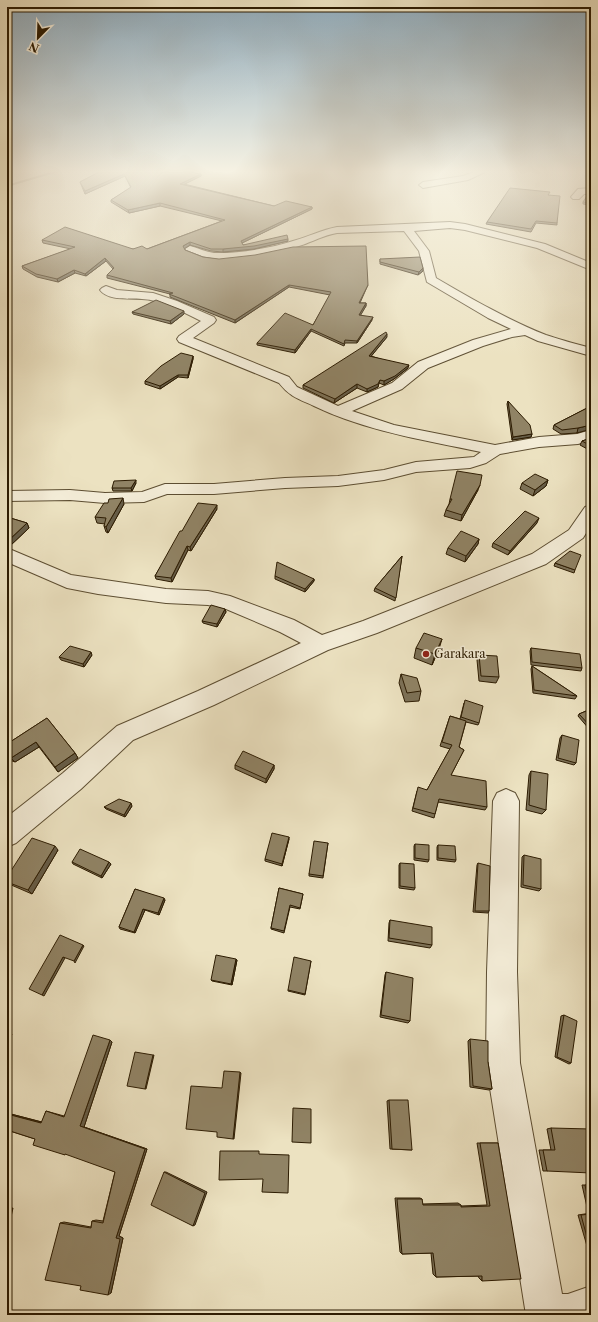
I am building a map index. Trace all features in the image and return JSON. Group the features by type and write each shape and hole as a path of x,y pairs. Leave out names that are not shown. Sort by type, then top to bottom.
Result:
{"street":[{"path":"190,248 211,256 226,256 266,251 292,245 322,234"},
{"path":"411,234 424,251 431,280 492,315 526,331 543,338 591,352"},
{"path":"491,234 541,246 591,268"},
{"path":"106,290 116,294 150,296 181,306 210,320 184,339 284,380 292,390 338,412 390,429 495,450 539,442 578,439 591,435"},
{"path":"338,412 396,386 423,365 478,342 510,333 526,331"},
{"path":"7,496 70,495 105,498 144,497 165,489 214,489 285,483 338,481 384,475 416,467 470,463 480,460 495,450"},
{"path":"7,834 72,781 125,733 206,698 320,644 370,627 539,559 576,534 591,511"},
{"path":"7,554 67,581 90,586 166,596 208,598 230,603 287,626 320,644"},
{"path":"506,801 502,972 503,1062 546,1315"},
{"path":"551,1315 568,1314 591,1306"}],"building":[{"path":"53,234 86,234 133,249 142,246 147,249 188,234 256,234 241,241 243,245 287,235 288,239 254,246 211,249 190,242 183,246 185,250 203,257 219,259 255,255 293,247 366,246 368,285 359,303 366,303 359,315 373,317 357,341 345,340 344,344 311,329 295,350 257,343 285,313 313,325 331,292 289,285 235,320 169,294 173,293 107,275 114,268 105,258 85,274 74,270 57,279 36,274 22,266 75,247 42,240"},
{"path":"420,257 423,268 419,272 380,262 380,259"},
{"path":"156,300 184,311 170,321 132,312"},
{"path":"386,332 387,334 369,356 409,365 395,376 384,381 380,380 378,384 367,389 357,384 335,399 303,385"},
{"path":"181,353 193,356 188,375 178,375 160,386 145,381 161,366"},
{"path":"508,401 530,425 532,434 513,437"},
{"path":"591,406 591,425 562,430 554,425"},
{"path":"591,438 591,446 582,441"},
{"path":"457,471 482,475 480,485 462,515 446,510 452,499 450,499"},
{"path":"535,474 548,480 535,490 522,483"},
{"path":"136,480 131,488 112,488 114,481"},
{"path":"123,498 106,527 104,526 106,518 95,517 104,503 108,503 109,499"},
{"path":"198,503 217,505 190,547 187,546 171,578 155,576 180,531 182,531"},
{"path":"525,511 539,518 510,551 493,543"},
{"path":"7,517 27,523 9,540 7,539"},
{"path":"461,531 479,539 466,556 448,548"},
{"path":"570,551 581,555 575,570 555,563"},
{"path":"402,556 396,598 375,588"},
{"path":"277,562 314,579 305,589 275,576"},
{"path":"211,605 225,609 217,624 202,621"},
{"path":"424,633 442,639 435,654 416,648"},
{"path":"70,646 91,652 83,664 59,657"},
{"path":"531,648 580,654 582,668 532,662"},
{"path":"479,655 497,656 499,677 481,676"},
{"path":"532,666 577,696 534,690"},
{"path":"401,674 417,678 421,691 407,693"},
{"path":"465,700 483,706 479,723 461,717"},
{"path":"591,709 591,727 579,714"},
{"path":"450,716 466,721 459,747 464,750 451,775 486,781 487,807 439,799 435,814 413,808 418,787 427,790 452,745 442,742"},
{"path":"47,718 75,753 55,767 36,742 11,758 7,756 7,744"},
{"path":"562,735 579,740 576,763 558,758"},
{"path":"243,751 274,765 266,779 235,765"},
{"path":"531,771 548,774 546,810 529,805"},
{"path":"119,799 131,803 124,815 104,807"},
{"path":"272,833 289,837 282,864 265,859"},
{"path":"32,838 55,846 28,890 7,882 7,877"},
{"path":"314,841 328,843 323,876 309,874"},
{"path":"415,844 429,845 429,860 415,858"},
{"path":"438,845 455,846 456,860 438,858"},
{"path":"80,849 109,862 101,876 72,862"},
{"path":"524,855 541,859 541,889 523,885"},
{"path":"400,863 414,864 415,888 400,886"},
{"path":"478,863 490,866 489,911 475,911"},
{"path":"279,888 303,894 300,908 290,905 284,931 271,928"},
{"path":"135,889 164,898 158,913 143,909 134,932 119,927"},
{"path":"390,920 432,927 432,945 389,938"},
{"path":"60,935 83,945 74,961 63,957 42,995 29,989"},
{"path":"216,955 236,959 231,984 211,980"},
{"path":"294,957 311,961 305,994 288,990"},
{"path":"386,972 413,978 410,1021 381,1015"},
{"path":"564,1015 577,1021 571,1063 557,1057"},
{"path":"93,1035 110,1040 80,1126 145,1149 116,1238 120,1239 108,1295 80,1290 81,1286 45,1280 60,1223 91,1228 92,1221 103,1223 115,1172 65,1154 33,1145 35,1139 7,1130 7,1114 41,1123 46,1111 64,1117"},
{"path":"470,1039 488,1041 488,1062 492,1089 473,1086"},
{"path":"135,1052 153,1055 145,1089 127,1086"},
{"path":"224,1071 240,1072 233,1139 217,1137 217,1132 186,1129 191,1086 222,1088"},
{"path":"389,1100 408,1100 412,1150 392,1149"},
{"path":"293,1108 311,1109 311,1143 292,1142"},
{"path":"551,1128 591,1129 591,1150 589,1150 591,1158 591,1173 547,1171 543,1150 555,1150"},
{"path":"480,1143 498,1143 521,1279 482,1281 482,1276 436,1277 433,1253 402,1254 397,1199 422,1199 423,1205 461,1205 461,1207 490,1206"},
{"path":"220,1151 259,1151 259,1154 289,1155 288,1193 262,1192 263,1179 219,1180"},
{"path":"164,1172 205,1193 193,1226 151,1205"},
{"path":"585,1185 591,1185 591,1207 590,1207"},
{"path":"591,1214 591,1252 581,1215"}],"place":[{"name":"Garakara","path":"426,654"}]}
